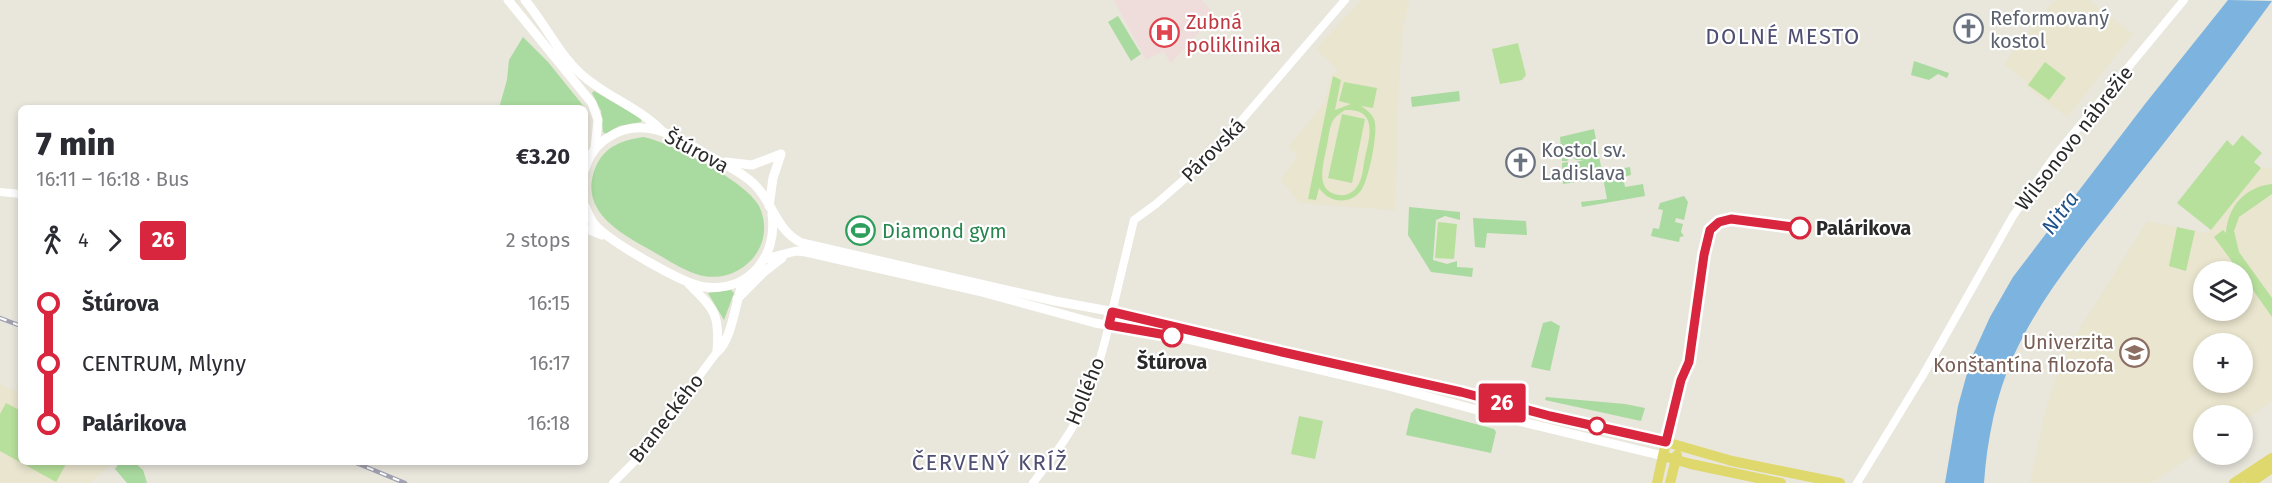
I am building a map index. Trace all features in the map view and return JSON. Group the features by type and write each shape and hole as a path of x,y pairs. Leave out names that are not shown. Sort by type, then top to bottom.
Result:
{"main road":[{"path":"508,0 592,103 598,120 595,149"},
{"path":"525,0 559,48 581,74 650,118 663,131"},
{"name":"Štúrova","path":"588,161 595,149 611,136 626,130 640,127 663,131 751,182 762,193 789,236 802,243 1461,392 1540,414 1666,442 1732,461 1839,483"},
{"path":"588,229 608,237 687,282 702,287 715,288 743,280 765,259 774,233 771,209 773,178 781,154 752,165 719,162"},
{"path":"588,212 595,225 608,237"},
{"path":"765,259 806,252 978,291 1068,317 1173,336 1259,355 1676,460 1781,483"},
{"path":"736,300 786,254"},
{"path":"717,352 723,347 728,335 743,280"},
{"path":"687,282 710,305 718,321 717,352"},
{"path":"1109,325 1112,312"},
{"path":"1657,483 1666,442"},
{"path":"1670,483 1679,446"},
{"path":"2234,483 2272,458"},
{"path":"2250,483 2272,468"}],"street":[{"name":"Párovská","path":"1112,312 1134,220 1211,156 1345,0"},
{"name":"Wilsonovo nábrežie","path":"1857,483 2013,216 2054,157 2184,0"},
{"path":"0,192 18,194"},
{"name":"Hollého","path":"1033,483 1058,449 1081,411 1095,374 1109,325"},
{"name":"Braneckého","path":"613,483 639,457 717,352"},
{"name":"Wilsonovo nábrežie","path":"1863,483 1884,439"}],"shaded area":[{"name":"Zubná poliklinika","path":"1114,0 1202,0 1215,15 1171,63 1163,51 1146,60"},
{"path":"1361,0 1410,0 1403,25 1399,81 1395,210 1299,203 1280,180 1298,156 1288,147 1324,103 1331,78 1337,69 1316,49"},
{"path":"2057,0 2088,0 2133,34 2067,117 2026,86 2028,83 2004,64 2049,6"},
{"name":"Univerzita Konštantína filozofa","path":"2261,168 2272,168 2272,401 2253,415 2253,405 2193,405 2193,456 2151,483 2030,483 2047,404 2059,367 2080,328 2147,221 2205,233 2211,230"},
{"path":"0,384 18,392 18,465 111,465 90,483 0,483"}],"green space":[{"path":"1118,16 1141,54 1131,61 1108,22"},
{"path":"523,37 548,62 583,105 500,105 507,80 509,60"},
{"path":"1518,43 1526,75 1522,80 1500,84 1492,49"},
{"path":"1914,61 1949,73 1947,78 1938,74 1929,80 1911,75"},
{"path":"2045,62 2066,78 2049,100 2028,85"},
{"path":"1333,76 1341,80 1335,110 1351,104 1339,101 1344,82 1377,88 1373,108 1361,106 1374,119 1375,125 1368,175 1362,189 1352,198 1340,200 1328,197 1319,188 1316,200 1308,199","holes":["1345,110 1356,111 1367,119 1369,141 1358,185 1351,193 1340,195 1326,189 1323,183 1324,160 1330,128 1334,119"]},
{"path":"594,91 642,119 641,122 619,126 606,134 603,132 601,111 592,93"},
{"path":"1459,91 1460,101 1412,107 1411,97"},
{"path":"1342,114 1365,119 1352,183 1328,178"},
{"path":"1594,129 1602,172 1630,167 1631,175 1623,177 1625,187 1643,184 1645,196 1582,207 1581,202 1607,199 1603,178 1563,184 1562,163 1567,162 1572,166 1584,160 1576,160 1572,157 1567,161 1562,161 1560,137"},
{"path":"2242,135 2262,153 2254,162 2261,168 2211,230 2177,203 2227,140 2233,146"},
{"path":"644,137 672,147 707,164 739,186 759,206 764,222 759,250 739,270 711,277 696,274 674,264 615,228 597,208 592,196 592,182 600,159 604,153 616,145"},
{"path":"2272,184 2272,194 2239,217 2234,231 2239,252 2245,261 2232,261 2214,237 2223,230 2226,233 2227,223 2234,206 2246,194"},
{"path":"1684,196 1688,202 1684,220 1676,218 1675,222 1683,224 1681,232 1684,236 1680,237 1679,242 1651,236 1653,228 1659,229 1663,210 1658,209 1660,203"},
{"path":"1409,207 1460,212 1460,220 1445,216 1436,220 1433,260 1447,264 1457,261 1457,267 1473,268 1472,277 1431,272 1408,235"},
{"path":"1473,218 1526,221 1527,235 1487,233 1485,248 1475,247"},
{"path":"1438,222 1457,224 1454,259 1435,258"},
{"path":"2177,227 2195,231 2186,271 2169,266"},
{"path":"2253,272 2272,298 2272,317 2253,290"},
{"path":"731,290 734,293 724,320 708,293"},
{"path":"1551,321 1560,326 1550,371 1531,367 1543,323"},
{"path":"1546,397 1645,408 1641,421 1545,400"},
{"path":"6,403 18,409 18,461 0,451 0,414"},
{"path":"1416,408 1494,429 1496,432 1491,453 1406,435 1411,413"},
{"path":"1299,416 1323,421 1315,459 1291,454"},
{"path":"25,465 65,465 56,482"},
{"path":"118,465 137,465 143,470 147,483 127,483 115,469"}],"water":[{"path":"2228,0 2272,1 2076,256 2024,334 1997,401 1987,450 1984,483 1945,483 1958,406 1971,359 1990,317 2013,277"}],"railway":[{"path":"0,318 18,325"},
{"path":"361,465 405,483"}],"bus line":[{"name":"26","path":"1172,336 1109,325 1112,312 1461,392 1550,416 1666,442 1681,380 1689,362 1707,236 1710,230 1719,222 1731,219 1800,228"}],"place":[{"name":"Reformovaný kostol","path":"1969,29"},
{"name":"Zubná poliklinika","path":"1165,33"},
{"name":"Kostol sv. Ladislava","path":"1520,162"},
{"name":"Palárikova","path":"1800,228"},
{"name":"Diamond gym","path":"861,231"},
{"name":"Štúrova","path":"1172,336"},
{"name":"Univerzita Konštantína filozofa","path":"2135,353"}],"district":[{"name":"DOLNÉ MESTO","path":"1783,36"},
{"name":"ČERVENÝ KRÍŽ","path":"990,462"}],"water label":[{"name":"Nitra","path":"2060,213"}]}
